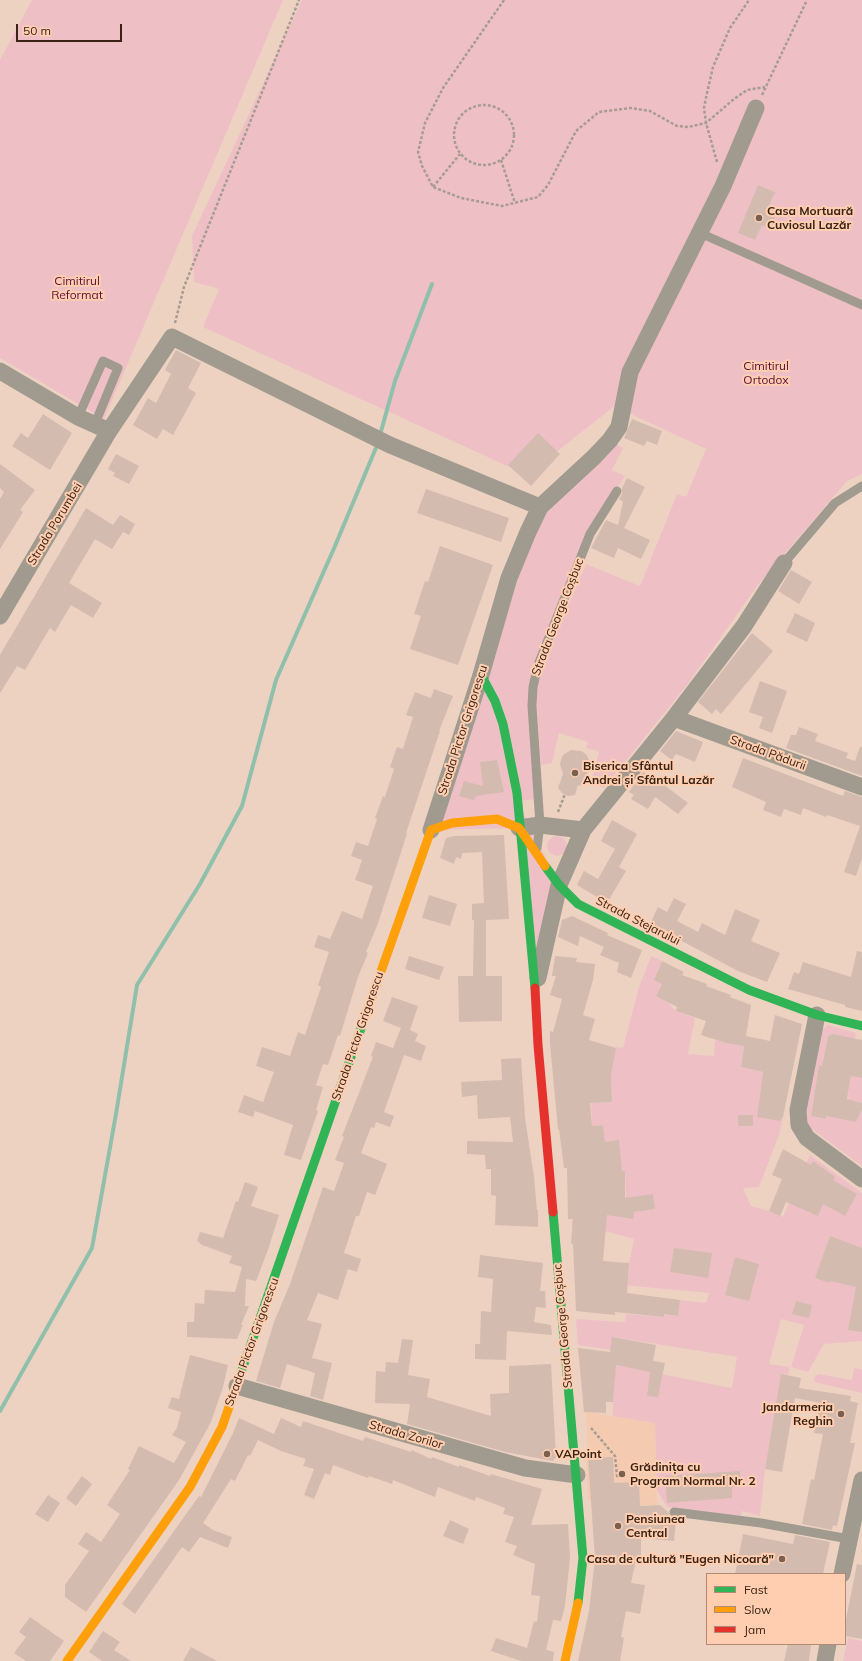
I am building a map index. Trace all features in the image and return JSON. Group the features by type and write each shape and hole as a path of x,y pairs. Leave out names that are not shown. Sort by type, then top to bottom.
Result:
{"street":[{"name":"Strada Pictor Grigorescu","path":"68,1661 190,1486 222,1426 283,1256 383,963 431,830 481,675 509,578 540,507 610,440 619,427 630,372 723,186 756,108"},
{"name":"Strada Porumbei","path":"0,616 102,429 172,337"},
{"path":"172,337 390,445 540,507"},
{"path":"0,371 78,417 102,429"},
{"name":"Strada George Coșbuc","path":"535,990 559,885 583,830 674,718 744,626 784,563"},
{"name":"Strada George Coșbuc","path":"481,675 495,701 503,724 516,793 535,990 538,1046 577,1475 583,1558 577,1608 565,1661"},
{"name":"Strada Pădurii","path":"674,718 862,787"},
{"name":"Strada Stejarului","path":"431,830 452,823 498,819 519,828 559,885 578,904 635,934 750,990 817,1015 862,1026"},
{"path":"519,828 540,825 583,830"},
{"path":"817,1015 798,1110 799,1125 807,1138 862,1179"},
{"name":"Strada Zorilor","path":"237,1386 524,1468 577,1475"},
{"path":"842,1573 855,1540 862,1480"},
{"path":"825,1661 828,1645"}],"lane":[{"path":"700,233 862,305"},
{"name":"Strada Porumbei","path":"78,417 103,361 118,368 102,429"},
{"path":"784,563 835,504 862,486"},
{"name":"Strada George Coșbuc","path":"537,852 540,825 532,706 533,687 538,665 590,534 617,490"},
{"path":"674,1512 761,1523 855,1540"}],"path":[{"path":"172,337 184,287 299,0"},
{"path":"504,0 443,88 425,123 418,152 422,166 433,187 461,198 502,206 538,197 548,185 576,131 599,112 630,108 650,111 677,126 688,127 706,123 747,90 765,87"},
{"path":"723,186 706,123 704,108 713,67 730,28 749,0"},
{"path":"756,108 807,0"},
{"path":"490,105 500,109 509,118 513,128 513,142 509,152 501,160 496,163 486,165 475,164 468,161 460,154 453,137 457,120 466,110 475,106 490,105"},
{"path":"433,187 460,154"},
{"path":"501,160 515,203"},
{"path":"586,1423 615,1456 617,1476 614,1476"}],"shaded area":[{"name":"Grădinița cu Program Normal Nr. 2","path":"586,1412 655,1423 657,1505 645,1505 640,1511 621,1499 588,1501"}],"green space":[{"name":"Cimitirul Reformat","path":"32,0 283,0 104,419 0,358 0,60"},
{"name":"Cimitirul Ortodox","path":"302,0 862,0 862,474 847,481 757,586 687,685 604,788 591,783 599,752 586,748 588,742 559,733 552,763 541,765 536,693 541,669 586,564 640,586 677,494 686,497 706,449 635,416 616,405 527,475 203,327 219,289 194,282 192,236"},
{"path":"610,440 623,448 612,470 625,476 601,515 533,687 538,799 518,801 559,885 535,990 519,828 431,830 528,532"},
{"path":"553,836 561,836 567,842 567,850 561,856 553,856 547,850 547,842"},
{"path":"651,956 662,961 654,979 662,984 656,996 667,1002 676,1011 695,1018 688,1054 714,1056 715,1040 744,1046 741,1067 763,1072 759,1105 780,1121 783,1117 780,1132 759,1187 743,1188 751,1206 783,1217 810,1155 862,1193 862,1341 824,1344 808,1372 791,1367 804,1325 781,1319 769,1364 790,1367 788,1375 782,1374 765,1469 760,1516 742,1511 741,1518 667,1507 657,1490 655,1423 613,1416 613,1387 616,1365 732,1388 737,1357 613,1337 611,1350 578,1345 576,1319 625,1322 626,1314 664,1317 664,1314 678,1316 680,1300 706,1303 709,1293 601,1283 628,1278 629,1263 634,1239 605,1231 572,1228 572,1219 601,1220 602,1200 626,1197 625,1171 593,1172 605,1142 603,1125 592,1126 591,1103 612,1102 611,1074 616,1047 623,1048 639,987"},
{"path":"828,1025 856,1033 855,1039 833,1034 828,1036 822,1066 819,1066 811,1116 826,1119 827,1114 862,1109 862,1166 812,1129 812,1132 806,1124 805,1112 820,1032"},
{"path":"852,1071 862,1073 862,1103 849,1100 848,1095"},
{"path":"854,1368 862,1370 862,1393 814,1382 815,1376 819,1374 852,1380"},
{"path":"848,1638 862,1641 862,1661 843,1661"}],"building":[{"name":"Casa Mortuară Cuviosul Lazăr","path":"758,185 775,192 768,208 777,212 770,228 762,225 755,240 738,233"},
{"path":"176,350 201,363 188,388 196,393 173,435 163,429 157,439 133,425 148,398 156,403 171,374 165,370"},
{"path":"43,414 72,433 50,470 12,446 21,433 28,438"},
{"path":"632,419 662,431 657,445 647,441 644,446 624,438"},
{"path":"538,433 560,454 531,486 508,465"},
{"path":"116,454 139,466 129,484 113,476 115,473 108,469"},
{"path":"0,464 35,490 20,510 23,512 0,549 0,499 4,492 0,488"},
{"path":"627,478 645,487 624,528 650,540 641,559 618,548 614,558 591,548 606,520 618,525 623,502 619,499"},
{"path":"426,489 509,518 501,542 417,513"},
{"path":"86,508 113,525 120,515 135,524 129,535 123,532 112,549 95,539 69,583 102,603 93,618 71,605 55,632 50,628 25,670 17,666 0,693 0,655"},
{"path":"440,546 493,565 458,665 410,649 421,616 414,614 425,581 428,582"},
{"path":"791,570 812,582 799,604 778,591"},
{"path":"795,613 815,623 807,642 786,632"},
{"path":"752,633 773,651 721,714 716,709 712,714 698,702"},
{"path":"760,681 787,691 772,733 759,728 763,717 749,712"},
{"path":"434,689 453,696 439,731 406,833 407,834 377,926 366,952 368,953 358,977 340,1036 338,1035 328,1065 323,1064 316,1085 323,1087 316,1110 318,1111 301,1160 284,1155 293,1125 255,1111 253,1117 238,1112 244,1095 263,1102 274,1072 256,1066 262,1047 290,1056 298,1032 305,1035 321,987 318,985 329,952 314,947 318,935 330,939 342,911 362,919 373,886 355,880 362,860 351,856 356,842 368,846 377,819 375,818 383,796 385,797 394,769 390,767 397,747 403,749 413,717 406,715 415,692 431,698"},
{"path":"799,727 818,734 815,741 848,753 846,758 855,761 860,747 862,747 862,776 786,748 791,735 796,735"},
{"path":"676,731 703,742 695,762 676,754 672,760 660,751"},
{"name":"Biserica Sfântul Andrei și Sfântul Lazăr","path":"571,750 581,751 586,754 590,762 590,768 580,786 578,785 575,795 568,796 562,793 558,788 563,774 560,764 561,760 563,755"},
{"path":"743,758 843,796 845,791 862,797 862,858 856,876 844,872 860,826 827,815 826,817 803,808 801,815 784,809 781,817 763,810 766,802 732,787"},
{"path":"497,760 504,792 476,796 474,800 459,796 464,781 483,786 480,762"},
{"path":"643,772 663,784 688,803 678,814 655,797 648,809 631,799 634,795 629,792"},
{"path":"612,820 637,834 619,867 626,871 607,903 577,885 584,871 598,879 615,849 601,841"},
{"path":"504,835 509,919 486,920 486,976 502,976 502,1021 459,1022 458,976 473,976 474,920 472,920 472,904 484,903 482,852 462,853 461,859 456,857 454,864 440,858 446,838 454,836"},
{"path":"429,895 457,904 450,926 422,918"},
{"path":"674,898 686,904 677,921 698,932 702,923 725,935 735,909 760,920 751,941 780,953 767,982 738,971 650,924 658,907 667,912"},
{"path":"572,916 608,933 607,935 642,950 631,978 617,972 619,963 600,955 604,947 580,936 578,946 558,937 562,920"},
{"path":"857,951 862,952 862,1011 788,989 794,972 799,974 803,962 851,977"},
{"path":"409,956 444,967 439,980 405,969"},
{"path":"555,956 577,958 576,962 595,964 593,980 583,1015 595,1019 589,1040 616,1048 611,1075 612,1102 590,1103 592,1126 603,1125 605,1142 619,1140 622,1171 625,1171 625,1198 653,1194 655,1209 634,1212 633,1219 607,1215 603,1261 629,1263 627,1293 680,1300 678,1316 664,1314 664,1317 615,1312 615,1315 576,1311 573,1244 571,1244 573,1219 568,1219 567,1168 564,1168 558,1129 550,1044 550,1031 553,1032 562,999 550,995 556,976 552,976"},
{"path":"662,961 684,972 682,975 707,984 706,986 731,995 730,997 751,1005 746,1036 770,1041 775,1015 802,1024 783,1117 780,1121 757,1117 763,1072 741,1067 744,1046 726,1043 701,1035 706,1021 676,1011 677,1007 656,996 662,984 654,980"},
{"path":"392,997 418,1006 410,1030 418,1034 415,1041 426,1046 421,1061 404,1055 384,1112 394,1116 390,1127 376,1122 374,1128 371,1127 361,1153 387,1164 375,1195 367,1192 359,1216 356,1216 344,1253 361,1259 357,1272 348,1269 338,1300 318,1293 307,1320 322,1324 312,1358 332,1363 323,1400 310,1396 315,1373 287,1364 280,1388 256,1381 274,1322 290,1284 323,1187 334,1191 344,1163 335,1160 344,1137 342,1136 373,1057 371,1056 376,1042 393,1048 401,1028 383,1021"},
{"path":"833,1034 862,1040 862,1078 851,1076 847,1099 862,1103 862,1109 856,1122 826,1116 826,1119 811,1116 819,1065 822,1066 828,1036"},
{"path":"521,1058 525,1118 538,1210 538,1227 495,1225 496,1196 491,1195 491,1169 486,1169 485,1155 467,1154 467,1141 513,1142 510,1117 478,1119 477,1095 462,1097 461,1082 502,1080 501,1059"},
{"path":"738,1115 753,1115 753,1126 738,1126"},
{"path":"783,1149 811,1165 813,1161 835,1177 833,1180 857,1194 845,1216 823,1204 818,1216 786,1202 780,1216 769,1211 782,1179 772,1175"},
{"path":"245,1182 258,1187 251,1206 279,1215 256,1281 246,1279 245,1306 249,1306 241,1325 243,1325 237,1339 187,1337 187,1322 194,1322 195,1303 204,1304 205,1290 235,1292 242,1267 229,1263 232,1256 202,1245 197,1241 200,1232 223,1238 236,1201 238,1202"},
{"path":"830,1236 862,1248 862,1332 848,1330 856,1287 830,1281 830,1283 815,1278"},
{"path":"674,1248 712,1253 708,1278 670,1272"},
{"path":"480,1255 543,1263 540,1291 545,1291 546,1308 536,1307 534,1322 551,1325 552,1335 507,1331 506,1360 475,1359 475,1344 480,1344 481,1311 491,1312 493,1279 478,1277"},
{"path":"735,1257 759,1264 749,1301 725,1295"},
{"path":"796,1301 812,1305 809,1318 792,1314"},
{"path":"612,1337 656,1345 653,1361 665,1363 658,1397 647,1396 650,1372 616,1365 613,1402 606,1402 606,1413 584,1412 578,1348 610,1352"},
{"path":"402,1339 413,1340 408,1375 430,1379 427,1397 491,1416 490,1394 509,1393 509,1366 551,1364 556,1457 553,1461 505,1452 407,1424 410,1404 375,1403 376,1371 385,1372 386,1362 398,1363"},
{"path":"190,1355 228,1365 223,1387 211,1422 179,1480 86,1612 65,1597 65,1585 89,1551 78,1544 86,1532 101,1542 120,1514 107,1505 130,1470 128,1469 139,1446 174,1463 186,1442 172,1435 177,1428 181,1412 168,1408 172,1397 179,1399"},
{"path":"781,1374 801,1378 799,1388 851,1396 850,1401 858,1403 850,1443 855,1443 837,1526 833,1525 832,1530 802,1524 811,1479 814,1480 823,1434 814,1433 820,1403 795,1398 782,1472 765,1469"},
{"path":"239,1418 274,1434 281,1418 301,1427 303,1421 363,1441 365,1437 411,1452 412,1450 431,1459 432,1457 459,1467 459,1465 490,1476 491,1474 542,1489 531,1525 568,1524 570,1558 565,1606 561,1621 553,1620 546,1650 554,1652 553,1661 521,1661 491,1651 496,1638 527,1648 534,1621 537,1622 540,1596 531,1595 535,1564 513,1555 517,1546 505,1542 514,1517 503,1514 505,1508 476,1497 475,1501 438,1487 435,1497 393,1480 392,1484 369,1476 368,1478 333,1465 330,1475 325,1473 314,1499 304,1495 314,1469 303,1466 306,1459 281,1451 258,1440 250,1456 248,1455 235,1481 231,1479 203,1523 213,1530 232,1537 228,1548 200,1537 189,1552 182,1547 135,1614 122,1604 199,1496 201,1497"},
{"path":"613,1457 614,1483 639,1482 640,1506 660,1505 668,1512 670,1516 676,1519 674,1541 641,1538 641,1555 637,1555 631,1583 645,1585 640,1614 626,1611 621,1637 624,1638 620,1661 578,1661 589,1611 595,1559 588,1458"},
{"path":"740,1471 741,1486 732,1487 732,1498 667,1503 665,1476"},
{"path":"82,1476 92,1484 76,1506 66,1498"},
{"path":"48,1495 60,1503 48,1522 35,1514"},
{"path":"450,1520 469,1529 463,1544 443,1536"},
{"name":"Casa de cultură \"Eugen Nicoară\"","path":"743,1534 793,1544 795,1535 830,1542 823,1573 735,1573"},
{"path":"857,1564 862,1565 862,1639 846,1636 846,1619"},
{"path":"30,1617 64,1641 50,1661 26,1661 14,1653 26,1637 19,1632"},
{"path":"103,1631 120,1642 114,1650 131,1661 102,1661 89,1652"},
{"path":"788,1645 811,1645 809,1661 784,1661"},
{"path":"191,1647 217,1661 183,1661"}],"waterway":[{"path":"380,435 395,381 432,284"},
{"path":"0,1411 92,1248 137,985 200,884 242,806 276,680 335,546 378,443"}],"traffic: fast":[{"path":"481,675 495,701 503,724 517,793 535,988"},
{"path":"545,866 559,885 578,904 749,990 817,1015 862,1026"},
{"path":"236,1387 367,1011"},
{"path":"553,1212 583,1558 578,1603"}],"traffic: slow":[{"path":"367,1011 431,830 452,823 497,819 519,828 545,866"},
{"path":"67,1661 190,1487 222,1427 236,1387"},
{"path":"565,1661 578,1603"}],"traffic: jam":[{"path":"535,988 538,1045 553,1212"}],"place":[{"name":"Casa Mortuară Cuviosul Lazăr","path":"759,218"},
{"name":"Biserica Sfântul Andrei și Sfântul Lazăr","path":"575,773"},
{"name":"Jandarmeria Reghin","path":"841,1414"},
{"name":"VAPoint","path":"547,1454"},
{"name":"Grădinița cu Program Normal Nr. 2","path":"622,1474"},
{"name":"Pensiunea Central","path":"618,1526"},
{"name":"Casa de cultură \"Eugen Nicoară\"","path":"782,1559"}]}
